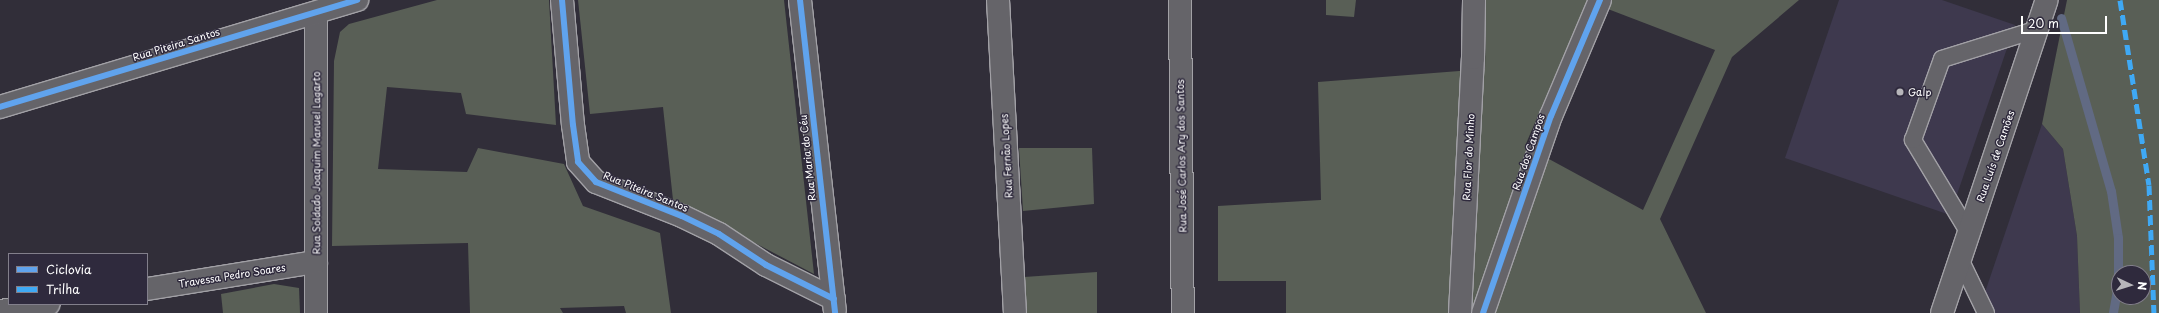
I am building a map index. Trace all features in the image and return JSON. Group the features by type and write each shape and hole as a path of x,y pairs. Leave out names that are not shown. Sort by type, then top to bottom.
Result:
{"street":[{"name":"Rua Piteira Santos","path":"0,107 357,0"},
{"name":"Rua Piteira Santos","path":"562,0 573,126 578,162 596,182 682,216 719,234 766,265 834,306"},
{"name":"Rua Maria do Céu","path":"800,0 834,306"},
{"name":"Rua Fernão Lopes","path":"998,0 1015,313"},
{"name":"Rua José Carlos Ary dos Santos","path":"1180,0 1183,313"},
{"name":"Rua Flor do Minho","path":"1460,313 1473,58 1474,0"},
{"name":"Rua dos Campos","path":"1483,313 1551,116 1600,0"},
{"name":"Rua Luís de Camões","path":"1942,313 2047,0"},
{"name":"Rua Soldado Joaquim Manuel Lagarto","path":"316,13 316,313"},
{"name":"Travessa Pedro Soares","path":"148,288 316,262"},
{"path":"0,312 42,305"}],"lane":[{"path":"1969,234 1913,140 1942,58 2038,29"},
{"path":"1960,259 1986,313"}],"shaded area":[{"path":"437,0 549,0 556,125 466,114 461,93 387,87 378,169 467,172 478,148 564,164 583,206 660,233 671,313 626,313 624,306 560,308 563,313 470,313 468,243 332,246 334,61 340,32 349,24"},
{"path":"578,0 784,0 814,274 673,200 663,107 590,114"},
{"path":"1326,0 1356,0 1354,17 1326,15"},
{"path":"1486,0 1799,0 1732,57 1660,219 1706,313 1286,313 1286,281 1218,281 1218,206 1321,200 1318,82 1485,69","holes":["1587,1 1715,50 1643,210 1525,146"]},
{"name":"Galp","path":"1839,0 1942,0 2015,25 1950,215 1785,158"},
{"path":"2067,0 2159,0 2159,313 2080,313 2077,236 2063,149 2042,124"},
{"path":"2042,124 2063,149 2077,236 2080,313 1978,313"},
{"path":"1019,148 1092,148 1094,204 1023,211"},
{"path":"1097,272 1097,313 1027,313 1024,277"},
{"path":"274,284 299,288 300,313 223,313 221,294"}],"waterway":[{"path":"2061,18 2111,191 2118,238 2118,284 2113,313"}],"marked path":[{"path":"2120,0 2149,185 2154,313"}],"cycle path":[{"path":"0,107 357,0"},
{"path":"562,0 573,125 578,162 596,182 682,216 719,234 766,265 834,299"},
{"path":"800,0 835,313"},
{"path":"1483,313 1551,116 1600,0"}],"place":[{"name":"Galp","path":"1900,92"}]}
